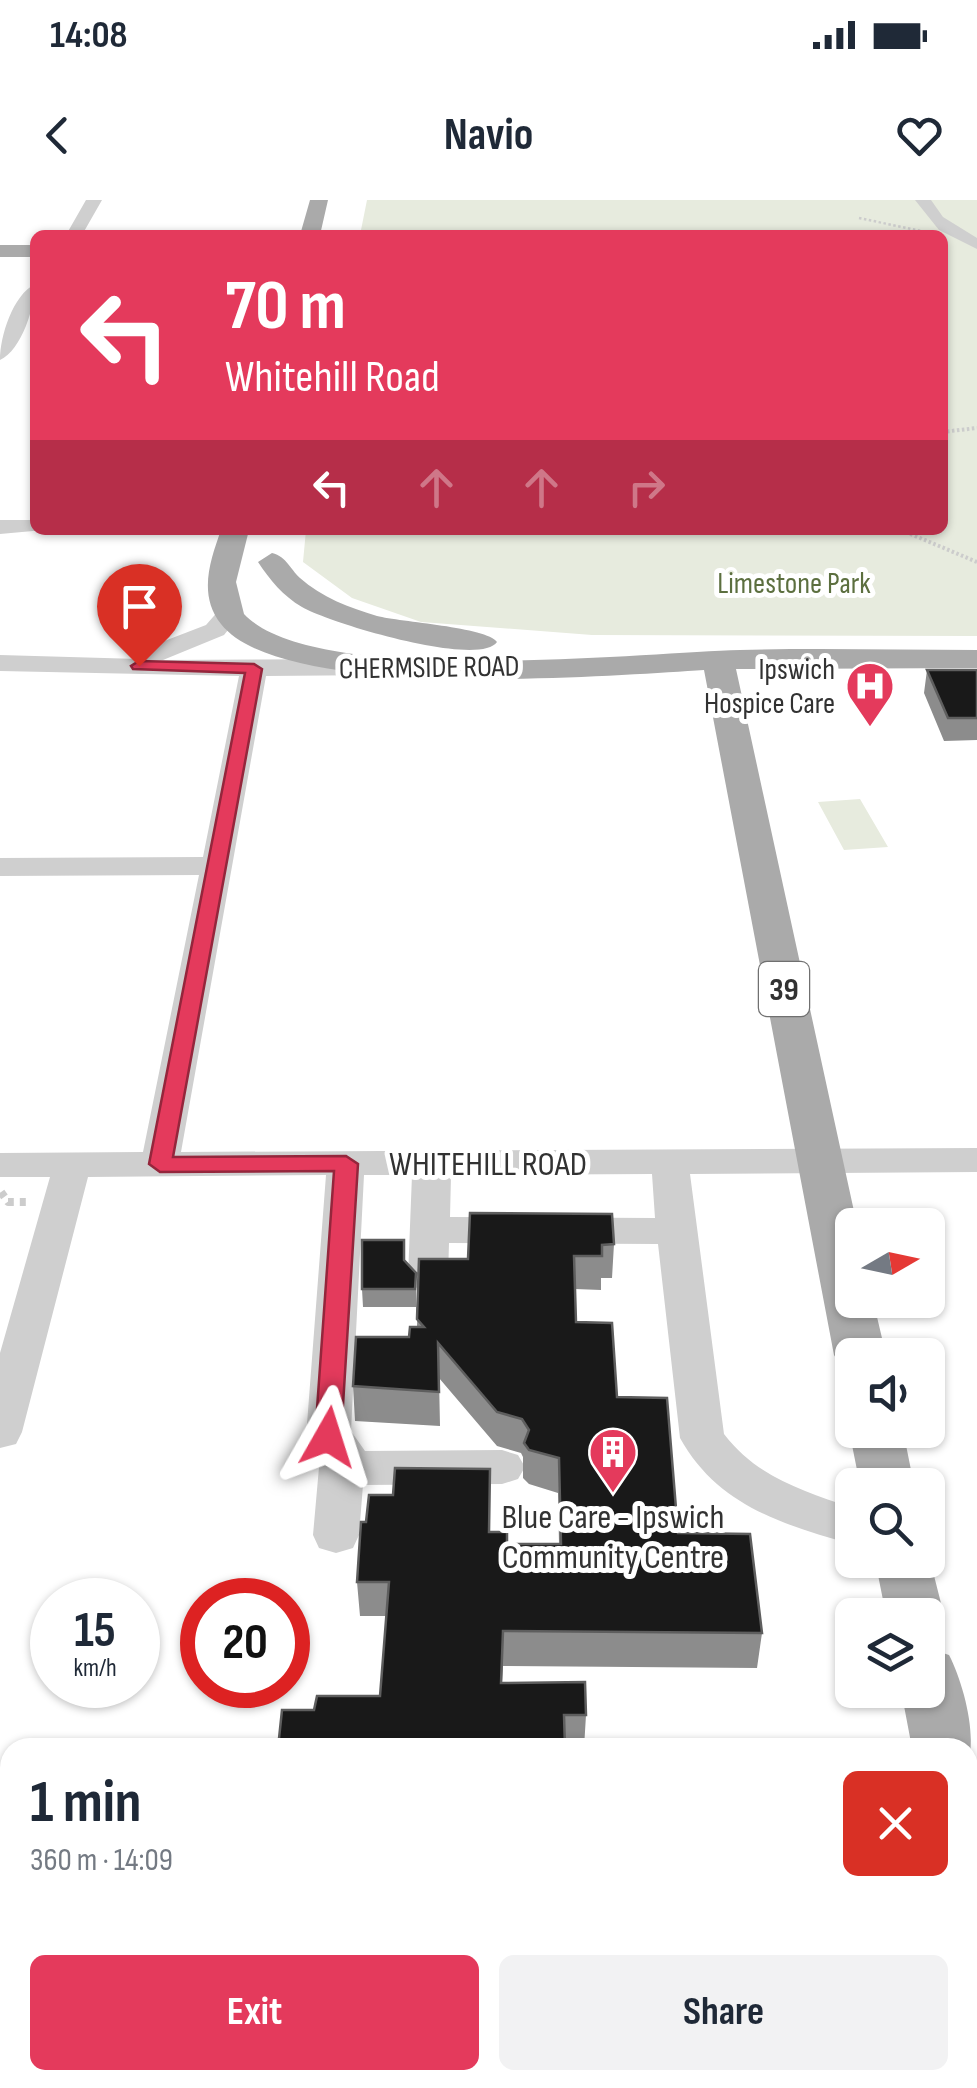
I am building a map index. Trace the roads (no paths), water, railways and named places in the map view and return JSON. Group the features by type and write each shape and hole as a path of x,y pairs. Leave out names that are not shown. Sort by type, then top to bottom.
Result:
{"main road":[{"path":"311,230 318,200"},
{"path":"0,251 30,251"},
{"path":"233,535 220,586 229,614 260,657"},
{"path":"260,657 282,635 287,612 272,562 274,535"},
{"path":"272,562 296,589 332,610 443,646"},
{"path":"260,657 332,661 443,646"},
{"name":"CHERMSIDE ROAD","path":"443,646 661,666 718,660 977,659"},
{"name":"39","path":"718,660 856,1338"},
{"path":"940,1708 951,1738"}],"street":[{"path":"77,230 94,200"},
{"path":"923,200 925,209 949,229 977,244"},
{"path":"0,354 30,297"},
{"path":"0,527 30,527"},
{"path":"144,661 214,630 229,614"},
{"path":"0,663 260,657 215,866 160,1164"},
{"path":"0,867 215,866"},
{"name":"WHITEHILL ROAD","path":"0,1165 977,1160"},
{"path":"670,1162 702,1438 727,1471 762,1494 835,1520"},
{"path":"428,1277 432,1163"},
{"path":"336,1534 343,1450 328,1437 346,1164"},
{"path":"0,1432 72,1165"},
{"path":"430,1230 676,1232"},
{"path":"342,1468 502,1467"}],"place":[{"name":"Ipswich Hospice Care","path":"870,728"},
{"name":"Blue Care - Ipswich Community Centre","path":"613,1494"}],"park label":[{"name":"Limestone Park","path":"794,583"}]}
